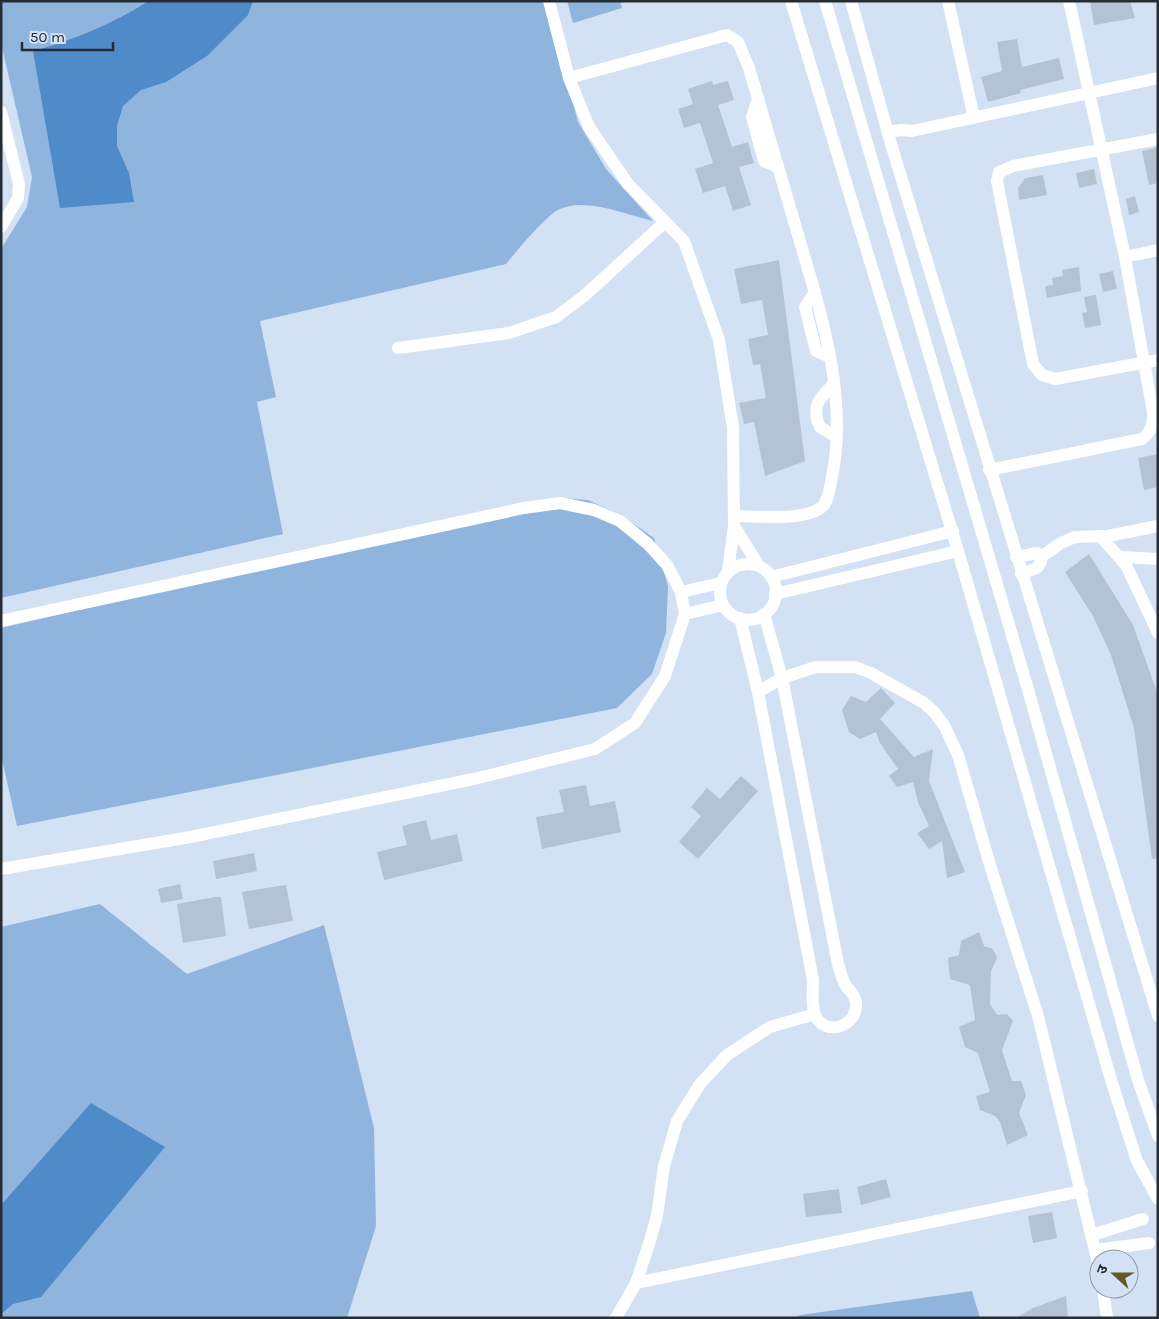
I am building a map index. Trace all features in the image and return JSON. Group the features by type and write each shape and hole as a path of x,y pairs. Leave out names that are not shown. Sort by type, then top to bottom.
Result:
{"street":[{"path":"549,1 569,78 585,119 601,148 628,184 684,241 720,340 733,428 734,521 721,598 727,611 740,618 749,619 764,614 774,602 775,594 771,577 759,566 734,521"},
{"path":"791,1 953,531 1112,1083 1137,1161 1158,1199"},
{"path":"825,1 1024,676 1138,1080 1152,1099 1158,1136"},
{"path":"851,1 889,138 1021,574 1158,1016"},
{"path":"948,1 974,118"},
{"path":"990,470 1142,439 1149,434 1153,426 1153,412 1124,257 1069,1"},
{"path":"569,78 727,35 738,42 744,54 758,99 752,117 764,161 778,167 815,292 805,307 816,351 830,357 834,384 836,437 834,467 829,493 825,504 818,510 790,517 734,521"},
{"path":"889,138 903,140 912,132 1158,78"},
{"path":"1,112 19,184 18,198 1,227"},
{"path":"1158,139 1013,166 999,172 998,182 1033,364 1042,375 1055,379 1158,360"},
{"path":"398,348 509,333 556,317 584,296 665,222"},
{"path":"1124,257 1158,250"},
{"path":"834,384 820,398 815,411 820,427 836,437"},
{"path":"1,622 524,508 560,503 594,510 620,521 648,544 667,565 681,592 685,614 665,676 635,723 595,749 474,779 243,826 1,868"},
{"path":"1021,574 1037,568 1041,562 1041,557 1061,543 1075,537 1100,536 1158,526"},
{"path":"771,577 953,531"},
{"path":"1100,536 1120,557 1140,590 1158,633"},
{"path":"775,594 958,550"},
{"path":"870,552 874,571"},
{"path":"1016,557 1036,553 1041,557"},
{"path":"1120,557 1158,559"},
{"path":"681,592 725,578 743,564 759,566"},
{"path":"685,614 723,604"},
{"path":"740,618 758,692 813,980 815,1014 820,1022 829,1026 839,1027 848,1023 854,1016 856,1000 844,981 838,964 782,678 764,614"},
{"path":"758,692 782,678 816,666 856,667 871,672 924,703 935,713 945,727 958,755 990,866 1038,1016 1095,1249"},
{"path":"616,1318 636,1283 657,1216 664,1166 678,1121 700,1084 727,1055 770,1026 815,1014"},
{"path":"636,1283 1082,1191"},
{"path":"1092,1235 1143,1219"},
{"path":"1103,1249 1149,1243"},
{"path":"1104,1299 1107,1318"}],"shaded area":[{"path":"1,1 546,1 578,122 606,169 653,221 606,208 581,205 570,206 560,209 547,218 506,264 260,321 276,397 257,402 283,534 1,598 1,249 27,207 32,177 1,43"},
{"path":"149,1 253,1 248,15 207,56 166,82 141,90 123,106 117,126 117,146 129,173 134,202 60,208 33,51 92,31"},
{"path":"567,1 620,1 622,8 573,23"},
{"path":"559,498 588,500 621,515 654,538 668,586 666,633 652,674 617,708 17,826 1,755 1,628"},
{"path":"100,904 187,974 324,925 374,1128 376,1226 347,1318 1,1318 1,927"},
{"path":"91,1103 165,1147 41,1297 13,1304 1,1314 1,1205"},
{"path":"972,1291 980,1318 793,1318 800,1315"}],"building":[{"path":"1090,1 1130,1 1135,18 1094,25"},
{"path":"1017,39 1022,67 1059,58 1064,79 1020,90 1021,93 988,102 981,77 1002,71 997,42"},
{"path":"712,81 713,85 728,81 734,100 718,105 732,147 748,142 754,163 739,167 751,205 733,211 725,186 703,193 695,169 713,163 700,123 684,128 678,109 693,104 688,89"},
{"path":"1158,147 1158,183 1149,185 1142,151"},
{"path":"1094,169 1097,184 1079,188 1076,173"},
{"path":"1043,175 1047,195 1019,200 1018,188 1025,178"},
{"path":"1135,196 1139,212 1129,215 1126,199"},
{"path":"779,260 805,461 765,476 754,422 744,424 739,403 766,398 760,364 753,365 748,339 768,335 762,300 741,304 734,269"},
{"path":"1079,267 1081,291 1047,298 1045,286 1053,285 1052,278 1063,276 1062,270"},
{"path":"1113,271 1117,289 1103,292 1099,274"},
{"path":"1096,295 1101,325 1085,328 1082,313 1087,312 1084,297"},
{"path":"1158,454 1158,487 1144,490 1138,458"},
{"path":"1089,554 1133,625 1158,695 1158,858 1152,859 1134,728 1111,655 1093,616 1065,572"},
{"path":"881,688 895,703 880,719 914,757 933,749 929,781 965,872 947,878 942,841 929,849 917,833 929,826 918,802 913,782 897,787 889,776 898,769 880,743 876,732 860,739 849,732 842,710 851,696 866,702"},
{"path":"741,776 758,791 698,859 679,842 701,816 691,807 707,788 720,799"},
{"path":"586,785 590,806 615,801 621,832 542,849 536,817 564,812 559,790"},
{"path":"426,820 431,840 457,834 463,861 384,880 377,852 407,845 402,826"},
{"path":"254,853 257,871 216,879 213,861"},
{"path":"180,884 183,899 161,903 158,889"},
{"path":"286,885 293,921 249,929 242,892"},
{"path":"221,897 226,936 183,943 177,904"},
{"path":"979,932 984,946 993,949 997,958 991,971 990,1004 997,1015 1007,1014 1013,1021 1002,1050 1012,1081 1021,1081 1026,1095 1019,1113 1028,1135 1007,1145 1000,1122 995,1116 980,1110 976,1096 990,1092 978,1053 965,1047 959,1027 975,1020 970,985 950,979 948,958 959,955 961,941"},
{"path":"886,1179 891,1197 861,1205 857,1187"},
{"path":"839,1189 842,1213 806,1217 803,1194"},
{"path":"1052,1212 1057,1238 1033,1243 1028,1216"},
{"path":"1066,1296 1068,1318 1016,1318 1033,1308"}]}
